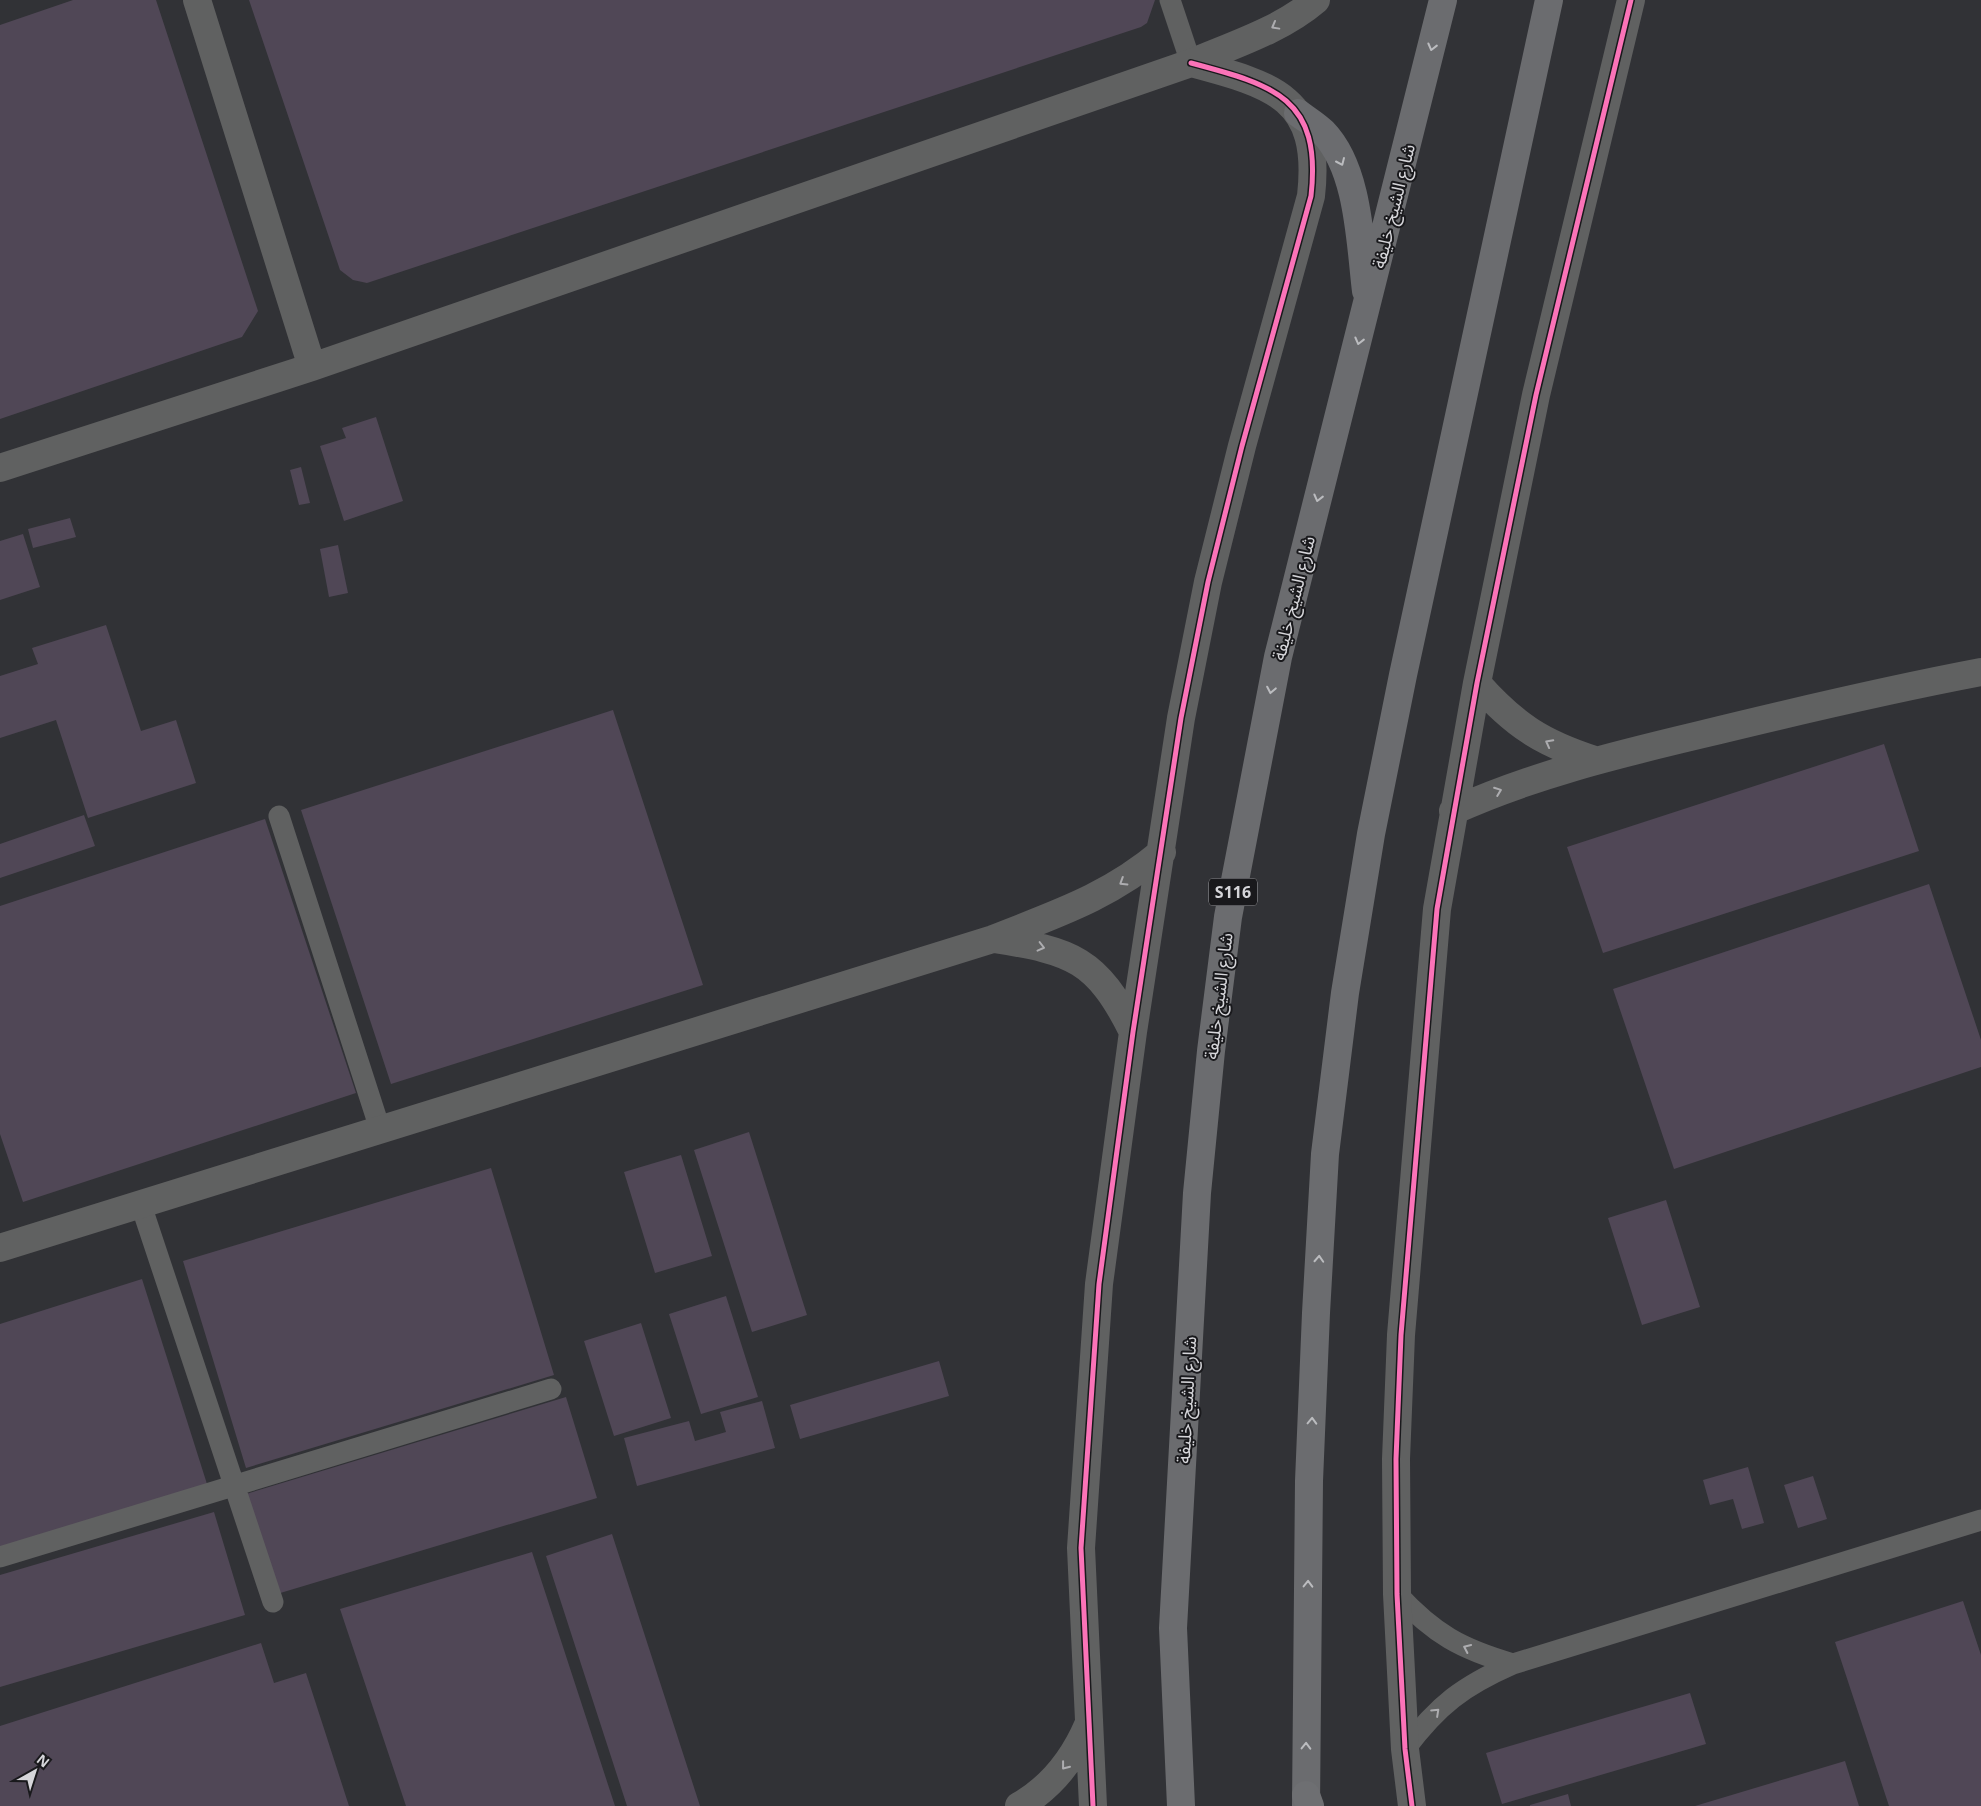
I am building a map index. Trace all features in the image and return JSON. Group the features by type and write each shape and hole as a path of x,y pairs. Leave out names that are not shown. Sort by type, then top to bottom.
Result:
{"highway":[{"name":"شارع الشيخ خليفة","path":"1181,1806 1173,1628 1197,1193 1211,1051 1228,916 1278,657 1368,306 1443,0"},
{"path":"1307,1802 1309,1481 1316,1313 1325,1154 1345,994 1371,834 1403,675 1549,0"},
{"path":"1298,113 1323,132 1336,151 1346,173 1355,205 1368,306"}],"street":[{"path":"197,0 312,367"},
{"path":"0,468 312,367 1191,64 1267,30 1306,8 1316,0"},
{"path":"1412,1806 1405,1749 1397,1594 1396,1459 1401,1335 1437,909 1478,683 1536,395 1632,0"},
{"path":"1093,1806 1081,1548 1099,1284 1133,1032 1181,718 1208,582 1242,446 1311,196 1314,167 1311,140 1298,113 1282,96 1260,84 1191,64"},
{"path":"1454,811 1523,782 1595,760 1823,704 1981,672"},
{"path":"1478,683 1501,710 1530,732 1561,749 1595,760"},
{"path":"0,1248 993,939 1107,892 1136,874 1162,852"},
{"path":"993,939 1043,947 1072,958 1097,976 1117,999 1133,1032"},
{"path":"1019,1806 1050,1784 1066,1765 1089,1724"}],"lane":[{"path":"1170,0 1191,64"},
{"path":"279,816 380,1130"},
{"path":"141,1205 272,1602"},
{"path":"0,1557 551,1389"},
{"path":"1405,1749 1426,1721 1452,1696 1482,1678 1513,1664 1981,1521"},
{"path":"1397,1594 1420,1620 1449,1640 1481,1655 1513,1664"}],"building":[{"path":"73,0 156,0 258,311 242,337 0,419 0,25"},
{"path":"249,0 1155,0 1147,23 1141,27 367,283 353,280 340,270"},
{"path":"376,417 403,501 344,521 320,446 346,438 342,428"},
{"path":"301,467 310,503 299,505 290,470"},
{"path":"70,518 76,537 33,548 28,529"},
{"path":"23,534 40,587 0,600 0,541"},
{"path":"338,545 348,593 329,597 320,549"},
{"path":"106,625 141,731 176,720 196,783 88,818 56,720 0,738 0,676 38,664 32,648"},
{"path":"613,710 703,985 391,1084 301,810"},
{"path":"1884,744 1919,851 1603,953 1567,847"},
{"path":"84,815 95,846 0,878 0,844"},
{"path":"265,819 356,1093 23,1202 0,1134 0,906"},
{"path":"1929,884 1981,1040 1981,1067 1674,1169 1613,989"},
{"path":"749,1132 807,1315 752,1332 694,1150"},
{"path":"681,1155 712,1256 655,1273 624,1172"},
{"path":"491,1168 554,1375 246,1468 183,1261"},
{"path":"1666,1200 1700,1307 1642,1325 1608,1218"},
{"path":"142,1279 207,1484 0,1550 0,1324"},
{"path":"726,1296 758,1397 701,1414 669,1314"},
{"path":"641,1323 671,1418 614,1436 584,1341"},
{"path":"939,1361 949,1396 800,1439 790,1405"},
{"path":"566,1397 597,1498 277,1594 246,1494"},
{"path":"762,1401 775,1448 637,1486 624,1438 689,1421 695,1441 726,1432 720,1412"},
{"path":"1748,1467 1764,1523 1742,1529 1733,1499 1710,1505 1703,1480"},
{"path":"1813,1476 1827,1519 1798,1528 1784,1485"},
{"path":"214,1512 245,1615 0,1687 0,1575"},
{"path":"612,1534 700,1806 627,1806 546,1556"},
{"path":"532,1552 615,1806 406,1806 340,1609"},
{"path":"1963,1601 1981,1655 1981,1806 1889,1806 1835,1642"},
{"path":"261,1643 274,1683 306,1673 349,1806 0,1806 0,1726"},
{"path":"1690,1693 1706,1744 1502,1804 1486,1753"},
{"path":"1845,1761 1859,1806 1695,1806"},
{"path":"1568,1794 1571,1806 1530,1806 1530,1805"}],"cycle path":[{"path":"1412,1806 1405,1749 1397,1594 1396,1459 1401,1335 1437,909 1477,683 1536,395 1631,0"},
{"path":"1093,1806 1081,1548 1099,1284 1133,1032 1181,718 1208,582 1242,446 1311,196 1312,163 1309,137 1300,117 1286,101 1268,89 1246,79 1191,63"}]}
